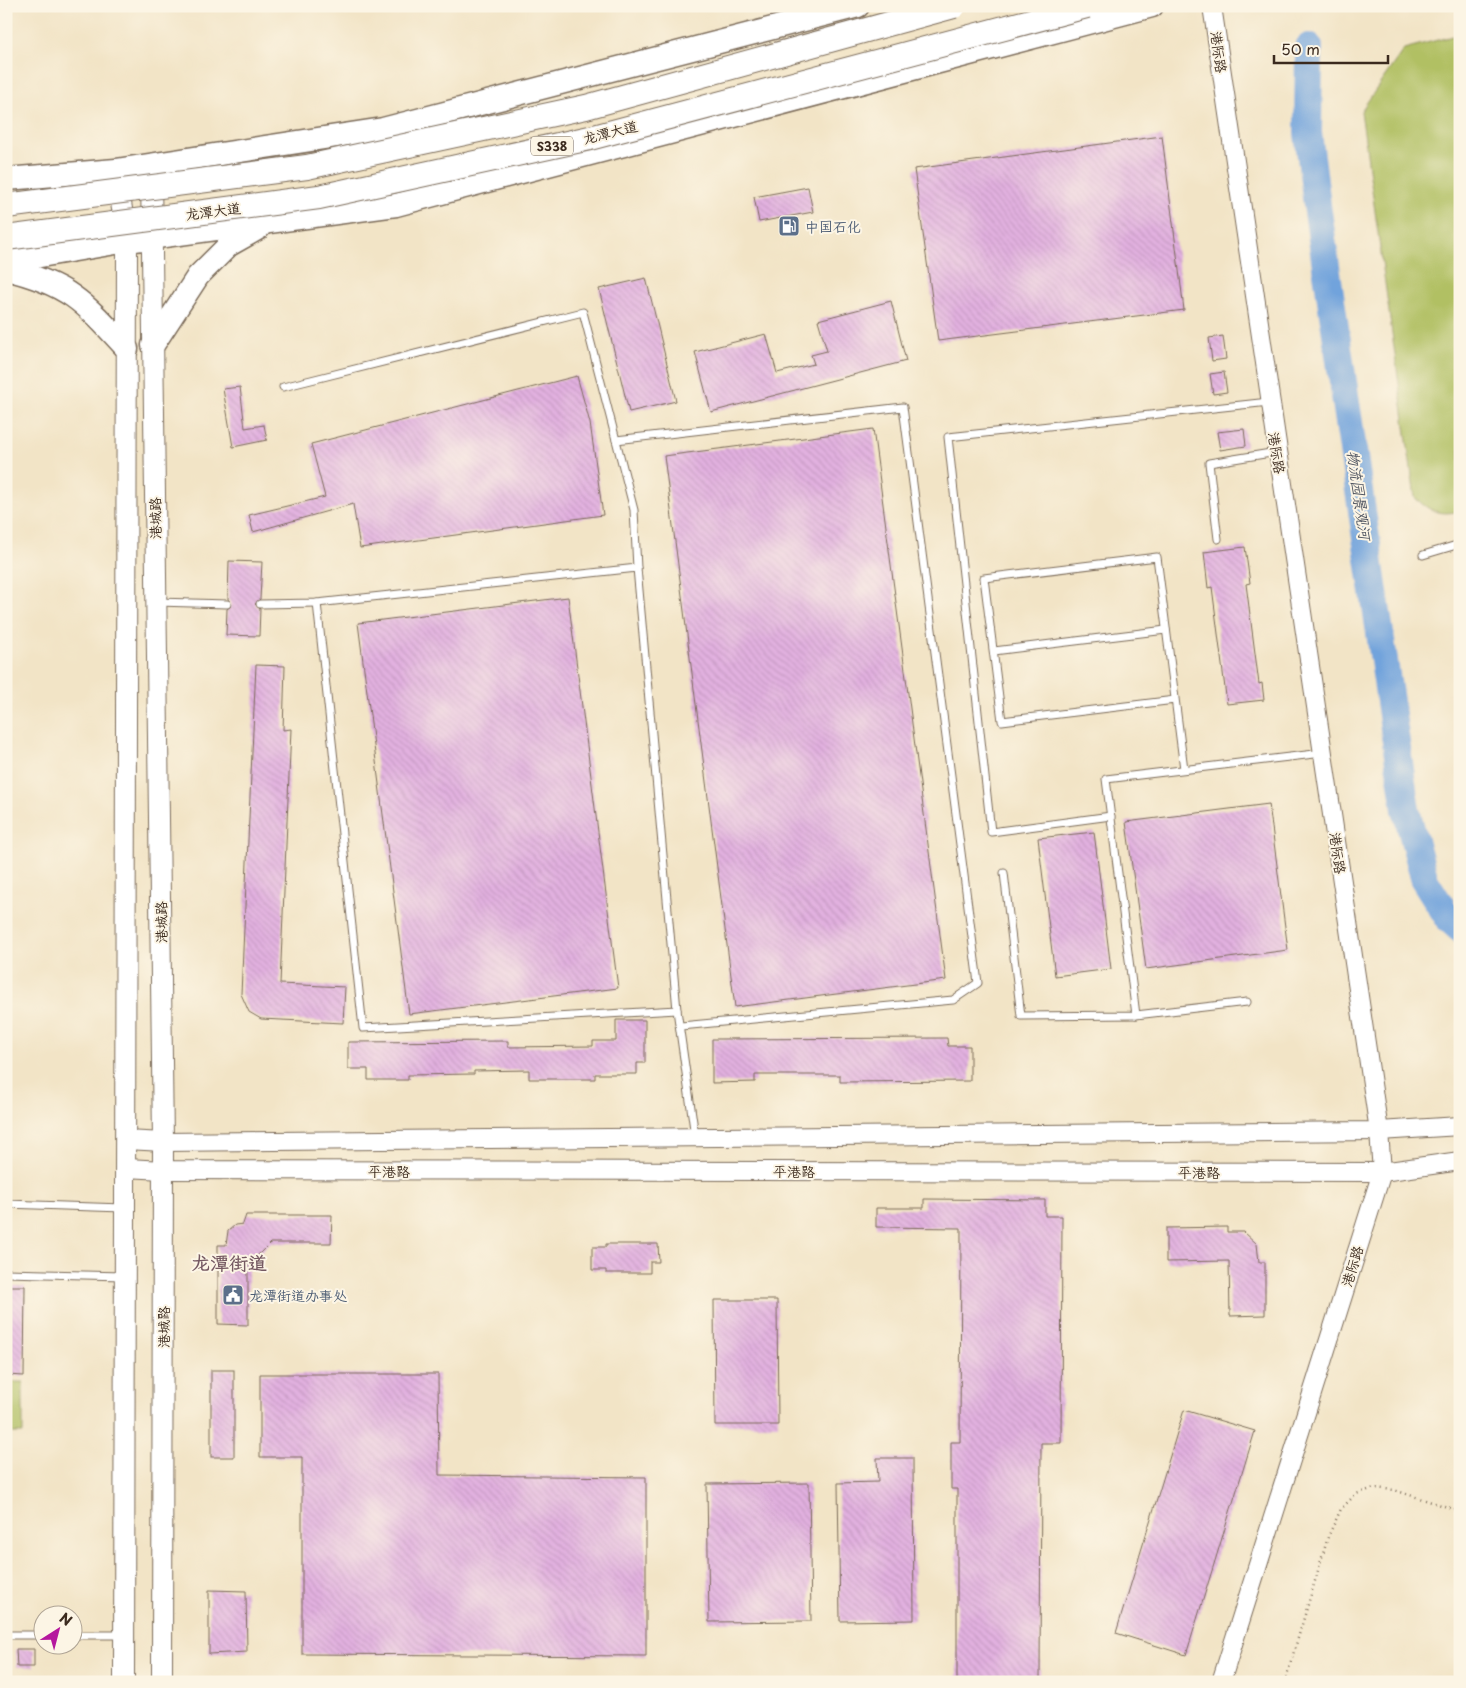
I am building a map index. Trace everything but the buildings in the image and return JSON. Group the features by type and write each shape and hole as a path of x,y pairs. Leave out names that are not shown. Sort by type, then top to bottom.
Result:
{"highway":[{"name":"S338","path":"6,206 317,165 586,107 954,6"},
{"name":"龙潭大道","path":"6,238 319,197 590,138 1087,6"}],"main road":[{"path":"6,179 116,170 151,163 383,129 858,6"},
{"path":"6,262 127,241 396,205 1152,6"},
{"name":"港城路","path":"151,163 164,1142 162,1682"},
{"path":"116,170 127,241 127,1168 124,1682"},
{"path":"153,345 198,276 229,245 269,222"},
{"path":"6,269 28,274 64,289 88,306 127,349"}],"street":[{"name":"港际路","path":"1212,6 1379,1131 1382,1172 1222,1682"},
{"path":"127,1140 164,1142 1379,1131 1460,1126"},
{"name":"平港路","path":"127,1168 164,1170 1382,1172 1460,1161"}],"lane":[{"path":"283,387 584,312 634,510 637,568 677,1010 681,1026 695,1137"},
{"path":"1111,816 991,832 948,437 1270,402"},
{"path":"616,440 903,407 978,983 953,1000 681,1026"},
{"path":"1218,539 1209,463 1278,452"},
{"path":"1423,555 1460,544"},
{"path":"1175,700 1002,721 984,578 1157,557 1184,769"},
{"path":"260,604 317,603 637,568"},
{"path":"156,602 227,604"},
{"path":"317,603 363,1028 677,1010"},
{"path":"994,651 1166,630"},
{"path":"1136,1015 1106,779 1323,753"},
{"path":"1004,873 1021,1016 1136,1015 1246,1002"},
{"path":"6,1204 126,1208"},
{"path":"6,1273 126,1276"},
{"path":"6,1635 32,1635"},
{"path":"82,1635 124,1635"}],"path":[{"path":"1285,1682 1328,1537 1341,1509 1356,1494 1374,1488 1394,1490 1460,1511"}],"green space":[{"path":"1460,34 1460,511 1440,513 1425,506 1415,498 1361,111 1404,49"},
{"path":"6,1382 23,1382 23,1433 6,1433"}],"waterway":[{"name":"物流园景观河","path":"1309,47 1308,133 1317,205 1406,810 1425,881 1449,919 1460,929"}],"place":[{"name":"中国石化","path":"789,226"},
{"name":"龙潭街道办事处","path":"233,1295"}],"district":[{"name":"龙潭街道","path":"229,1262"}]}
